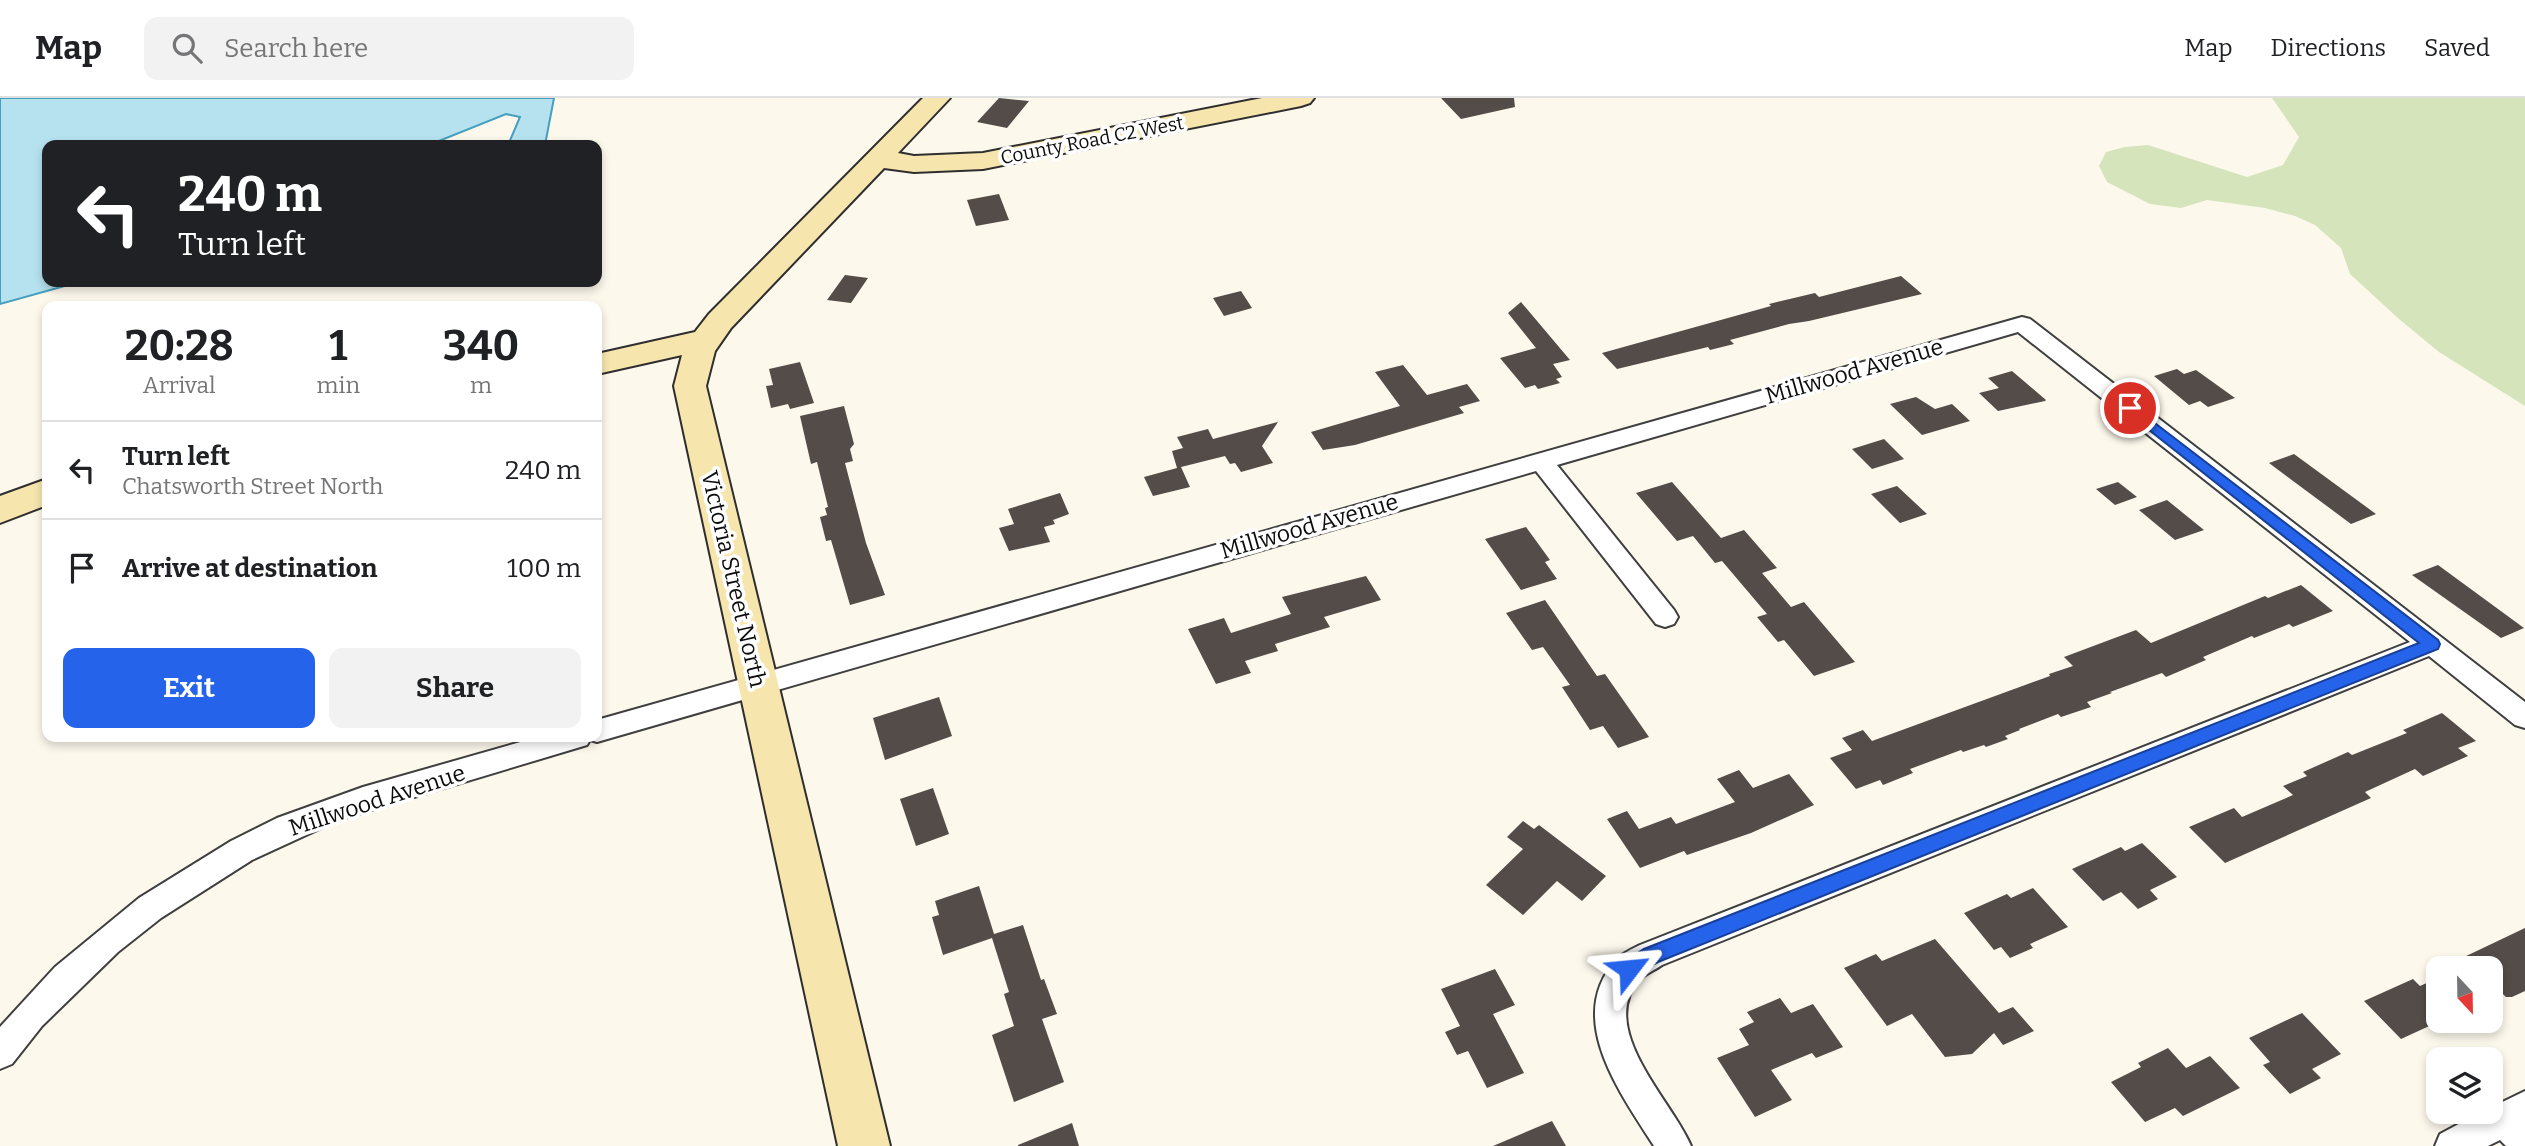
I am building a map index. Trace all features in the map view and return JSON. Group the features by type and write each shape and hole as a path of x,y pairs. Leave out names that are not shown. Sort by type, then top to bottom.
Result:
{"street":[{"name":"Victoria Street North","path":"864,1146 690,386 693,363 705,340 937,98"},
{"name":"County Road C2 West","path":"880,159 914,164 983,161 1301,98"},
{"name":"Millwood Avenue","path":"602,730 2022,324 2432,644"},
{"path":"602,363 705,340"},
{"path":"1540,460 1665,617"},
{"path":"0,510 42,493"},
{"path":"1674,1146 1623,1063 1612,1037 1609,1012 1615,988 1629,969 1651,956 2432,644 2525,717"},
{"name":"Millwood Avenue","path":"0,1054 56,989 105,944 156,904 218,864 263,839 332,810 560,742"},
{"path":"2452,1146 2518,1122"}],"green space":[{"path":"2272,98 2525,98 2525,406 2439,352 2399,319 2350,274 2341,248 2315,225 2265,208 2207,200 2181,208 2150,204 2107,182 2099,166 2106,152 2148,145 2247,177 2283,165 2299,137"}],"water":[{"path":"0,98 554,98 546,140 510,140 520,117 506,114 441,140 42,140 42,287 61,287 0,304"}],"building":[{"path":"999,98 1029,101 1007,128 977,122"},
{"path":"1441,98 1514,98 1515,107 1461,119"},
{"path":"999,194 1009,220 976,226 967,200"},
{"path":"845,275 868,278 851,303 827,300"},
{"path":"1901,276 1922,294 1789,324 1730,340 1734,344 1710,350 1708,347 1617,369 1602,353 1771,306 1769,304 1815,293 1819,297"},
{"path":"1241,291 1252,308 1224,316 1213,298"},
{"path":"1521,302 1570,360 1553,364 1562,377 1556,379 1560,383 1538,389 1535,385 1525,388 1500,358 1536,348 1508,313"},
{"path":"800,362 814,403 790,409 788,404 771,408 766,386 773,385 769,369"},
{"path":"1403,365 1427,395 1467,384 1480,401 1459,407 1464,413 1355,445 1323,450 1311,432 1400,406 1375,372"},
{"path":"2177,369 2184,374 2196,370 2235,398 2208,407 2200,401 2189,405 2154,376"},
{"path":"2012,371 2046,400 1998,411 1979,393 1999,388 1988,378"},
{"path":"1916,397 1935,409 1952,404 1970,421 1922,435 1890,404"},
{"path":"844,406 854,444 850,449 853,461 845,463 866,543 885,595 850,605 831,540 826,541 820,517 827,515 825,508 828,507 817,462 811,464 800,416"},
{"path":"1278,422 1262,446 1273,463 1241,472 1235,463 1230,464 1225,456 1181,467 1190,487 1153,496 1144,477 1177,468 1172,451 1183,448 1177,437 1208,429 1213,439"},
{"path":"1884,439 1904,459 1872,469 1852,449"},
{"path":"2294,454 2376,514 2351,524 2269,463"},
{"path":"1672,482 1721,538 1744,530 1777,568 1762,573 1791,607 1804,602 1855,662 1814,676 1784,640 1778,642 1757,617 1767,614 1722,561 1715,563 1693,536 1677,541 1636,493"},
{"path":"2118,482 2137,497 2115,505 2096,489"},
{"path":"1897,486 1927,514 1900,523 1871,494"},
{"path":"1060,493 1069,514 1053,520 1055,524 1044,527 1050,542 1009,551 999,528 1014,524 1008,509"},
{"path":"2167,500 2204,530 2175,540 2139,510"},
{"path":"1526,527 1550,560 1545,562 1557,579 1521,590 1485,539"},
{"path":"2438,565 2524,628 2501,638 2412,575"},
{"path":"1366,576 1381,600 1324,617 1330,627 1275,644 1278,651 1245,661 1251,673 1216,684 1188,629 1224,618 1231,633 1291,614 1282,597"},
{"path":"2301,585 2333,611 2293,627 2289,624 2254,638 2252,636 2203,657 2206,660 2166,677 2162,673 2110,692 2112,693 2087,702 2091,707 2061,717 2058,714 2005,736 2008,739 1986,747 1984,745 1963,752 1961,750 1910,769 1913,773 1883,785 1880,780 1856,789 1830,758 1852,750 1842,738 1863,730 1872,741 2050,676 2049,674 2073,666 2064,657 2136,630 2151,643 2265,596 2268,598"},
{"path":"1545,600 1597,676 1605,674 1649,737 1618,748 1603,726 1590,730 1562,687 1570,685 1543,647 1532,650 1506,613"},
{"path":"939,697 952,736 885,760 873,718"},
{"path":"2442,713 2476,741 2458,748 2468,756 2423,776 2415,769 2365,792 2371,798 2225,863 2189,827 2234,808 2242,817 2293,795 2283,786 2307,776 2303,772 2348,752 2352,755 2407,733 2403,730"},
{"path":"1739,770 1753,788 1789,774 1814,805 1751,833 1687,855 1684,851 1640,868 1607,819 1627,811 1639,829 1671,817 1676,824 1735,802 1717,779"},
{"path":"933,788 949,834 916,846 900,799"},
{"path":"1523,821 1534,829 1539,825 1606,876 1582,901 1557,881 1523,915 1486,885 1523,849 1507,837"},
{"path":"2142,843 2177,877 2150,890 2158,899 2138,909 2121,892 2103,901 2072,869 2121,847 2125,851"},
{"path":"979,886 994,934 1023,925 1041,980 1044,979 1057,1014 1042,1019 1064,1082 1014,1102 992,1035 1014,1026 1004,994 1009,992 992,938 943,955 932,917 939,915 935,901"},
{"path":"2033,888 2068,927 2030,944 2033,948 2010,958 2001,947 1994,950 1964,913 2007,894 2011,898"},
{"path":"2525,928 2525,991 2512,997 2503,994 2503,956 2466,956"},
{"path":"1935,939 1999,1013 2013,1007 2034,1031 2003,1045 1994,1033 1972,1054 1945,1057 1912,1014 1887,1026 1844,968 1876,954 1882,961"},
{"path":"1495,969 1515,1005 1493,1014 1524,1073 1487,1088 1468,1051 1457,1055 1445,1032 1460,1026 1441,989"},
{"path":"2413,979 2420,986 2426,983 2426,1028 2401,1039 2364,1001"},
{"path":"1780,998 1791,1013 1813,1004 1843,1047 1816,1058 1812,1053 1771,1070 1792,1100 1755,1117 1717,1058 1749,1045 1739,1029 1754,1022 1747,1012"},
{"path":"2302,1013 2341,1054 2312,1069 2321,1078 2290,1094 2263,1065 2270,1062 2249,1038"},
{"path":"2168,1048 2186,1068 2210,1056 2240,1088 2183,1116 2175,1108 2145,1122 2111,1082 2141,1067 2138,1063"},
{"path":"1552,1121 1566,1146 1493,1146"},
{"path":"1072,1123 1079,1146 1018,1146 1018,1145"}],"route":[{"path":"1629,969 1651,956 2432,644 2130,408"}]}
